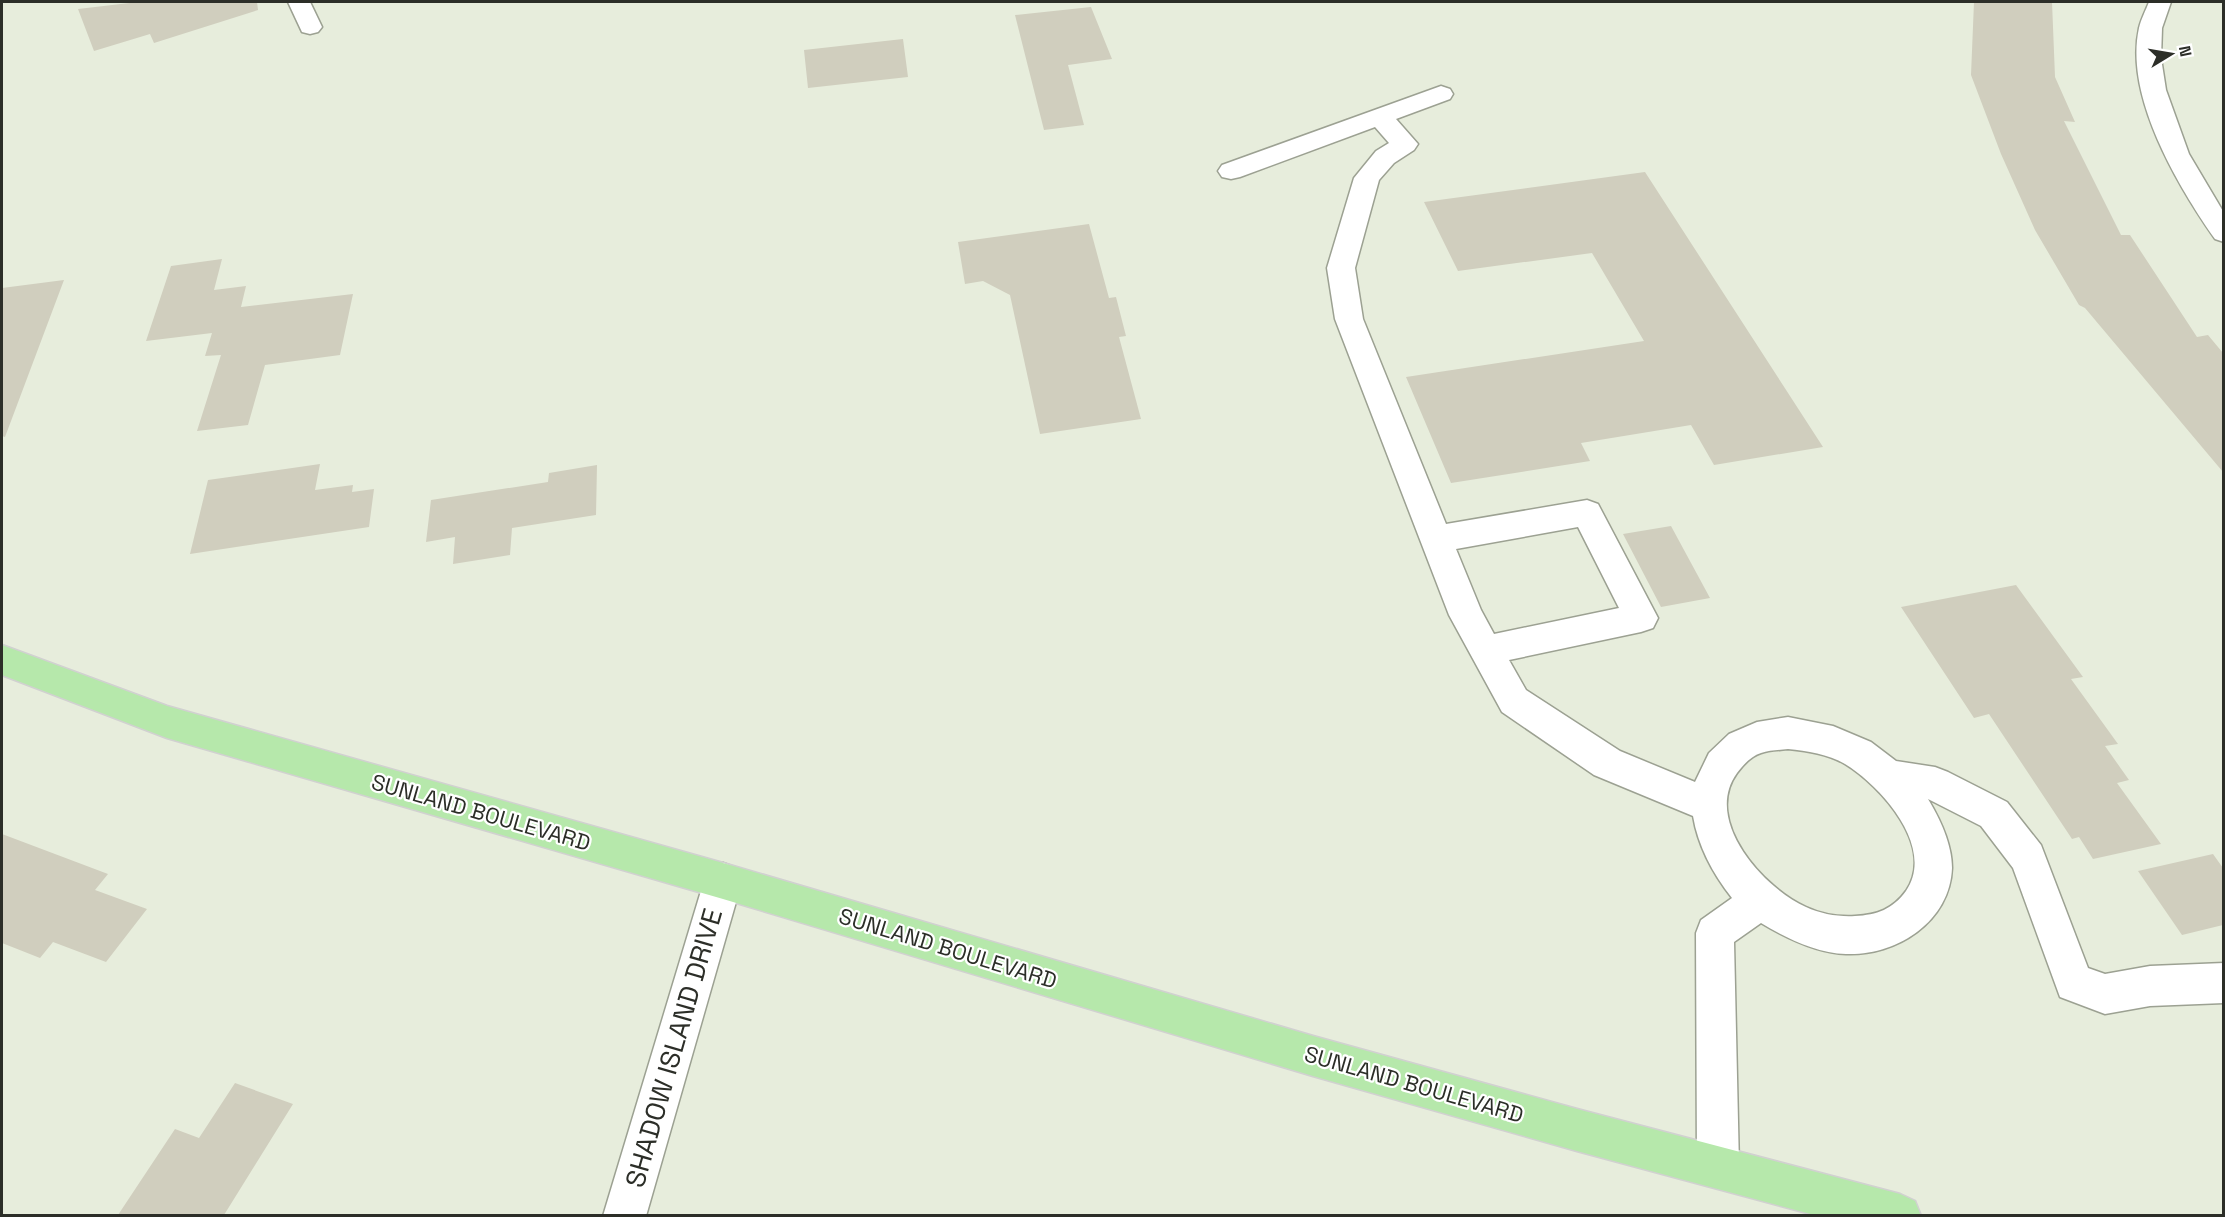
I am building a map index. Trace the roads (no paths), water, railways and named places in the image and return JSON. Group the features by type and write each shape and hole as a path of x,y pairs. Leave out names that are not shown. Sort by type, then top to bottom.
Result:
{"main road":[{"name":"SUNLAND BOULEVARD","path":"2,660 167,722 723,881 1312,1056 1900,1215"}],"street":[{"path":"299,2 310,27"},
{"path":"2160,2 2153,14 2150,47 2152,83 2163,124 2187,175 2223,233"},
{"path":"1231,171 1441,94"},
{"path":"1379,116 1406,144 1385,157 1367,178 1341,268 1350,319 1466,615 1514,701 1607,763 1709,805"},
{"path":"1436,539 1587,513 1641,618 1486,650"},
{"path":"1788,733 1823,738 1858,752 1889,776 1914,806 1929,838 1933,872 1924,901 1902,923 1872,934 1834,934 1796,923 1761,900 1732,871 1715,838 1709,805 1714,776 1731,753 1756,738 1788,733"},
{"path":"1889,776 1935,784 1994,814 2028,858 2074,983 2105,994 2150,986 2223,983"},
{"name":"SHADOW ISLAND DRIVE","path":"624,1215 723,881"},
{"path":"1718,1167 1714,933 1761,900"}]}
